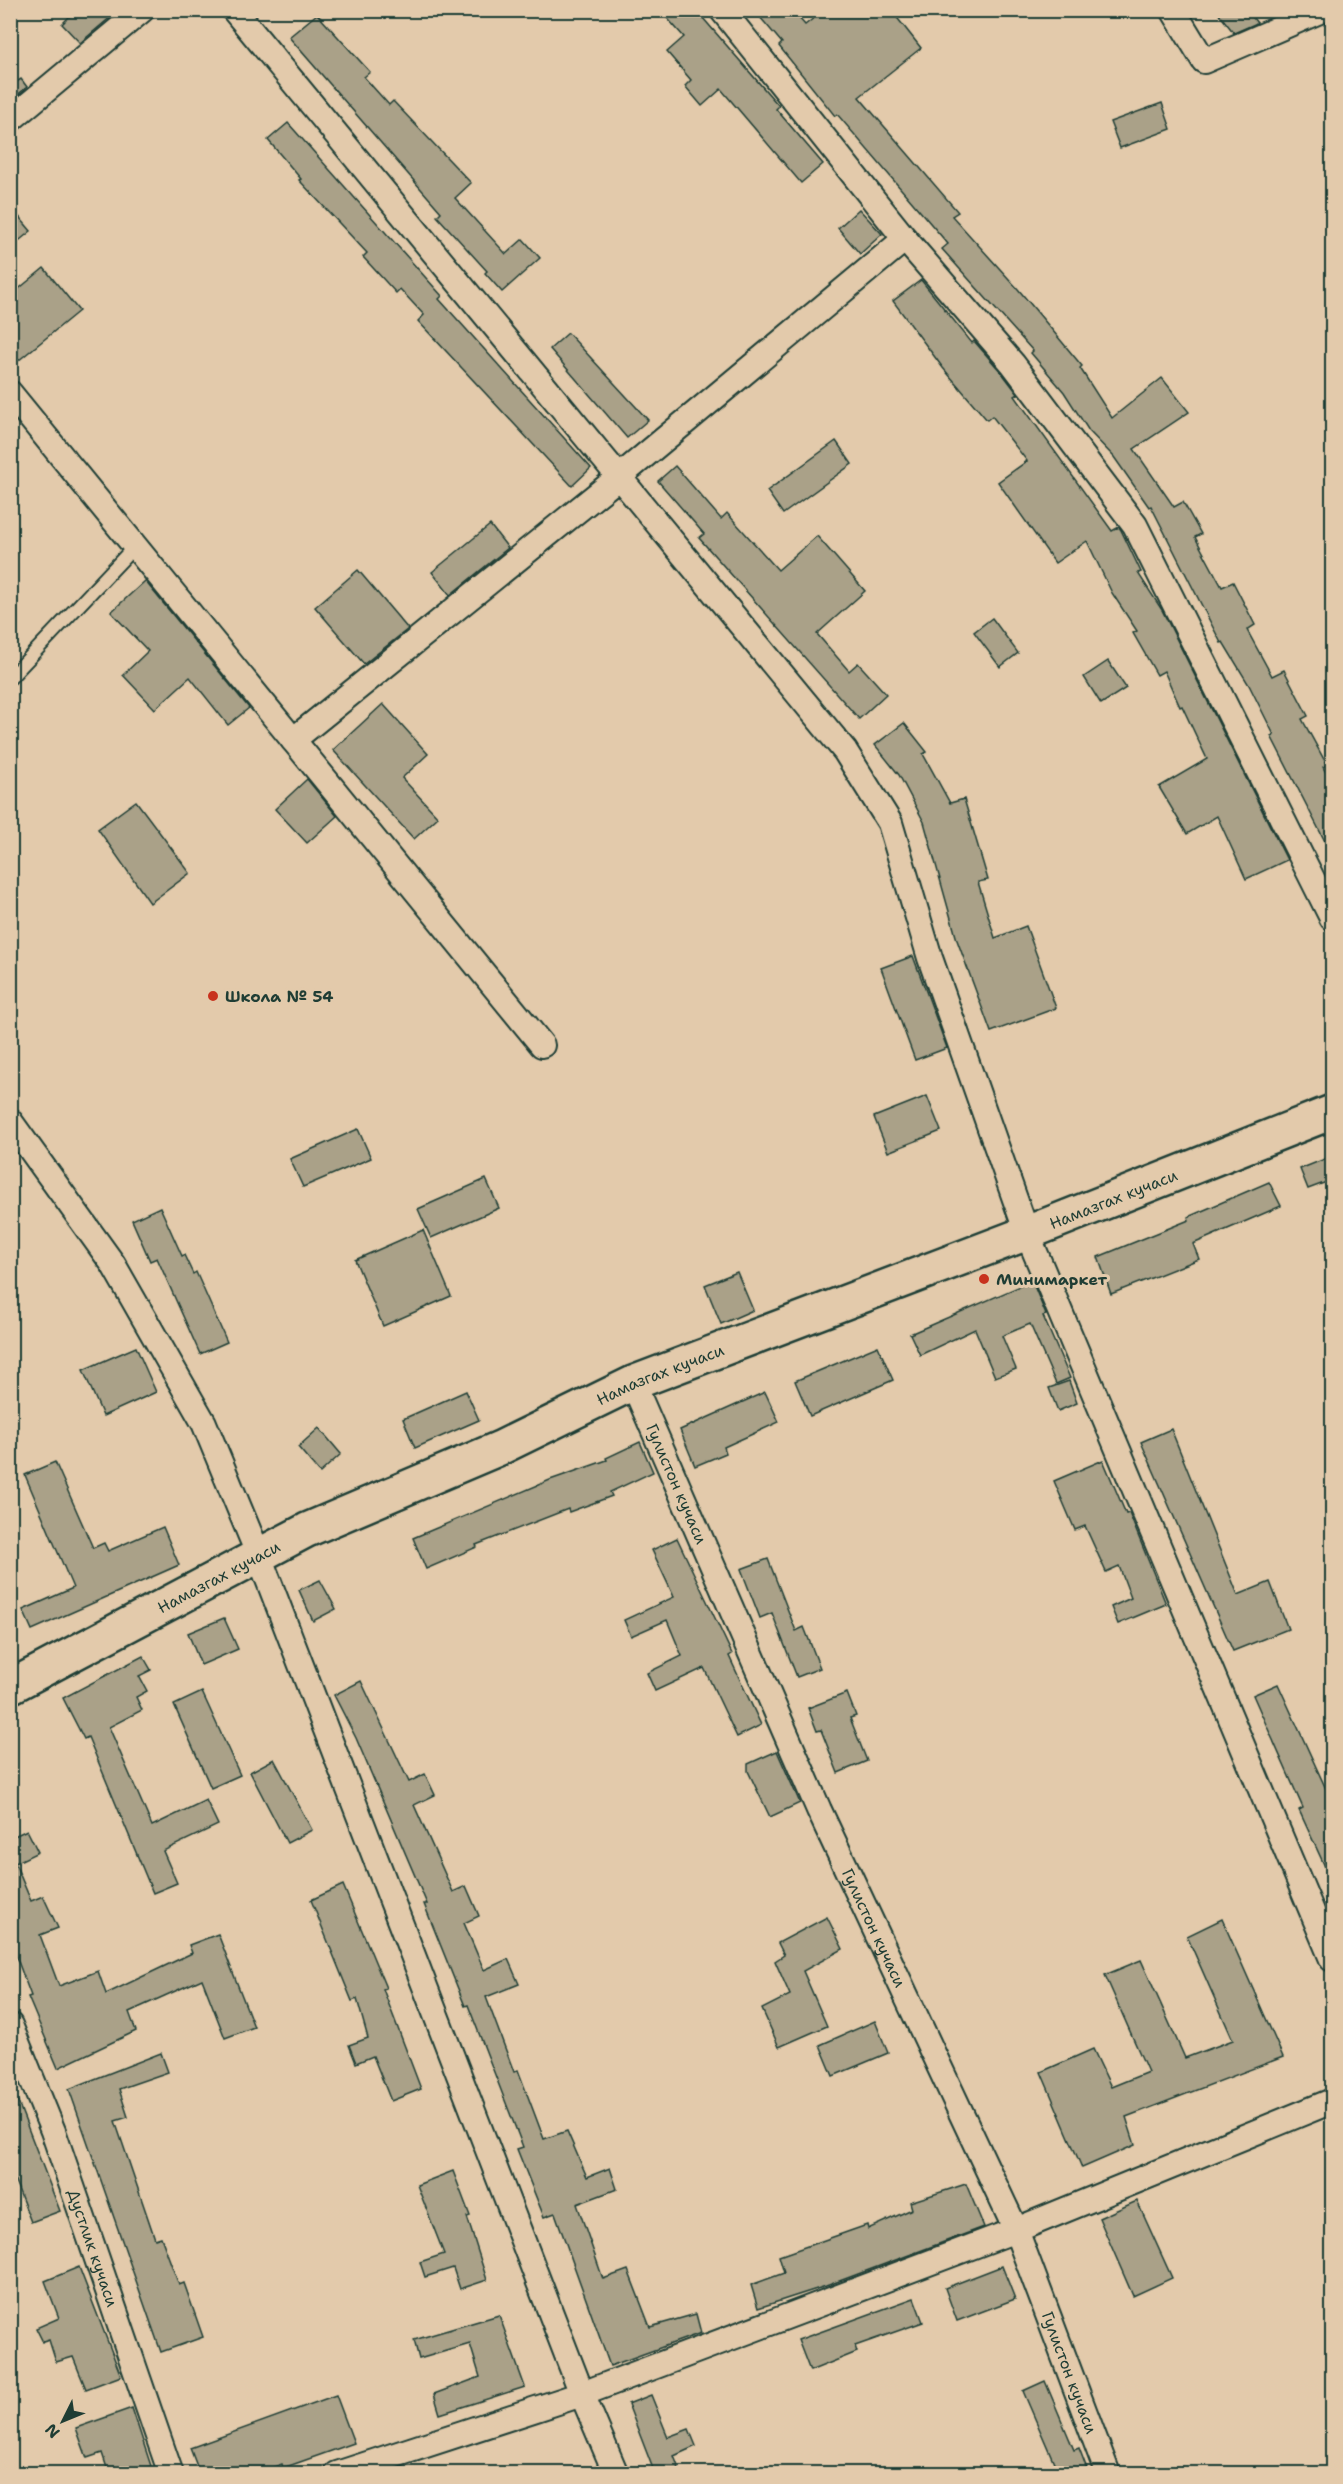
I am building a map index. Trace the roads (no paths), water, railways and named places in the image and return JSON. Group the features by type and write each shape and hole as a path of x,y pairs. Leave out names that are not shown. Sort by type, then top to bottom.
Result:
{"street":[{"path":"10,120 142,10"},
{"path":"234,10 845,751 890,823 930,958 1027,1233 1332,1959"},
{"path":"722,10 904,239 1013,364 1136,525 1332,918"},
{"path":"1173,10 1204,62 1322,10"},
{"path":"293,740 619,477 904,239"},
{"path":"10,393 542,1045"},
{"name":"Намазгах кучаси","path":"10,1687 307,1530 500,1448 633,1383 1027,1233 1332,1112"},
{"path":"10,1121 113,1264 204,1423 259,1556 582,2394 616,2474"},
{"name":"Гулистон кучаси","path":"633,1383 819,1810 1016,2230 1108,2474"},
{"name":"Дустлик кучаси","path":"10,2025 53,2131 171,2474"},
{"path":"337,2474 582,2394 1016,2230 1332,2101"}],"lane":[{"path":"10,678 135,546"}],"place":[{"name":"Школа № 54","path":"213,996"},
{"name":"Минимаркет","path":"984,1279"}]}
